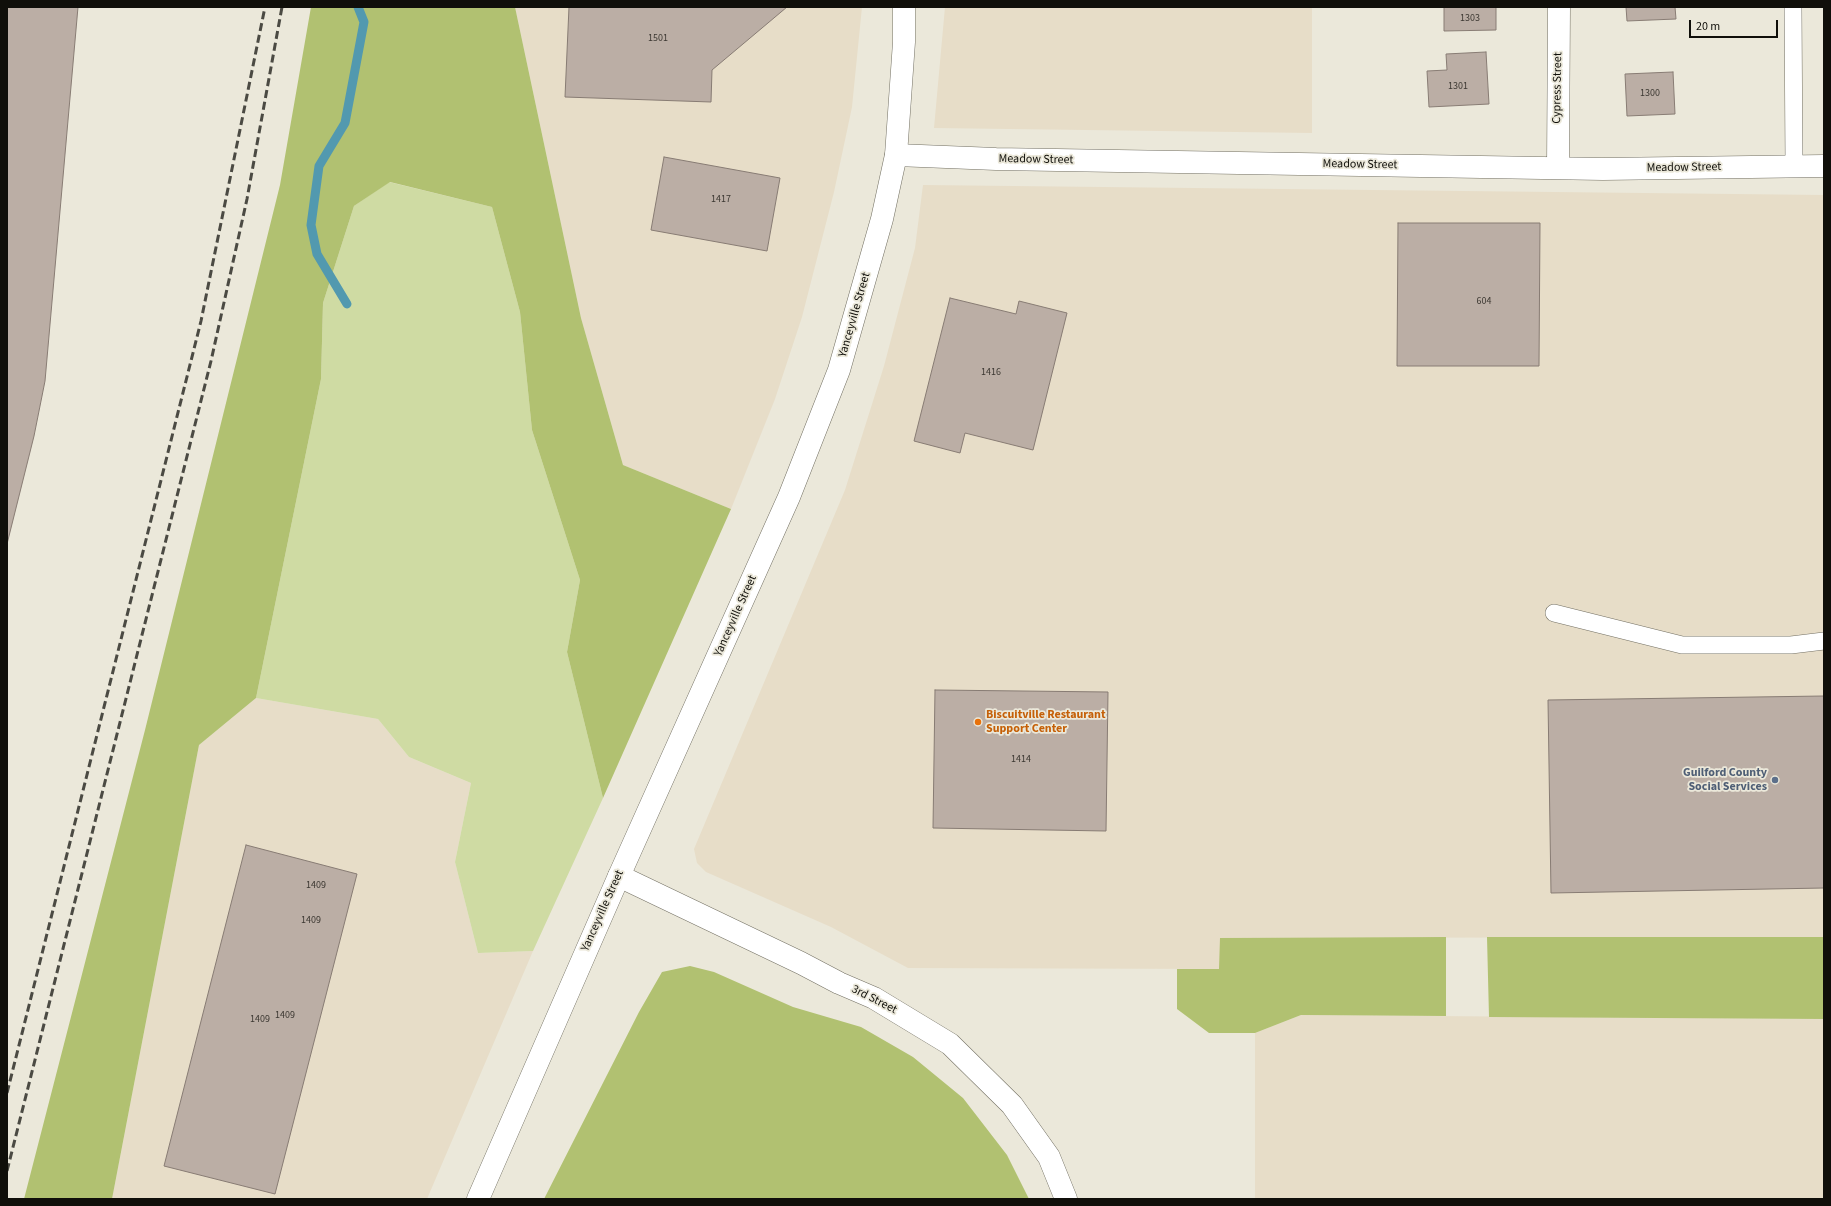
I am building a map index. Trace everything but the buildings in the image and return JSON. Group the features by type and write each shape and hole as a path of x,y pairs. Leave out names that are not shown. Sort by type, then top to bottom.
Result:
{"street":[{"name":"Yanceyville Street","path":"478,1199 619,876 789,497 839,370 882,219 896,155 904,42 904,7"},
{"name":"Cypress Street","path":"1558,168 1559,7"},
{"name":"Meadow Street","path":"896,155 1003,159 1558,168 1824,166"},
{"name":"3rd Street","path":"619,876 801,963 839,983 874,998 950,1044 1012,1105 1049,1157 1066,1199"}],"lane":[{"path":"1793,7 1794,166"},
{"path":"1554,613 1682,645 1791,645 1824,641"}],"shaded area":[{"path":"515,7 862,7 852,107 834,192 802,317 775,399 731,509 623,465 581,318"},
{"path":"945,7 1312,7 1312,133 934,128"},
{"path":"923,185 1824,195 1824,937 1221,938 1220,969 908,968 831,927 706,872 697,863 694,849 845,490 884,366 915,248"},
{"path":"256,698 378,719 409,757 471,783 455,862 478,953 533,951 427,1199 112,1199 199,745"},
{"path":"1301,1015 1824,1019 1824,1199 1255,1199 1255,1033"}],"green space":[{"path":"311,7 515,7 581,318 623,465 731,509 603,798 567,652 580,580 532,430 520,312 492,207 390,182 354,206 323,303 321,379 256,698 199,745 112,1199 24,1199 145,730 280,185"},
{"path":"389,182 492,207 520,312 532,430 580,580 567,652 603,798 533,951 478,953 455,862 471,783 409,757 378,719 256,698 321,379 323,303 354,206"},
{"path":"1446,937 1446,1016 1301,1015 1255,1033 1209,1033 1177,1009 1177,969 1219,969 1220,938"},
{"path":"1487,937 1824,937 1824,1019 1489,1017"},
{"path":"690,966 714,972 793,1007 861,1027 913,1057 963,1098 1007,1155 1029,1199 544,1199 639,1012 662,972"}],"waterway":[{"path":"347,304 317,254 311,225 319,166 345,123 364,22 358,7"}],"railway":[{"path":"7,1093 201,321 265,7"},
{"path":"7,1171 211,361 247,199 282,7"}],"place":[{"name":"Biscuitville Restaurant Support Center","path":"978,722"},
{"name":"Guilford County Social Services","path":"1775,780"}]}
